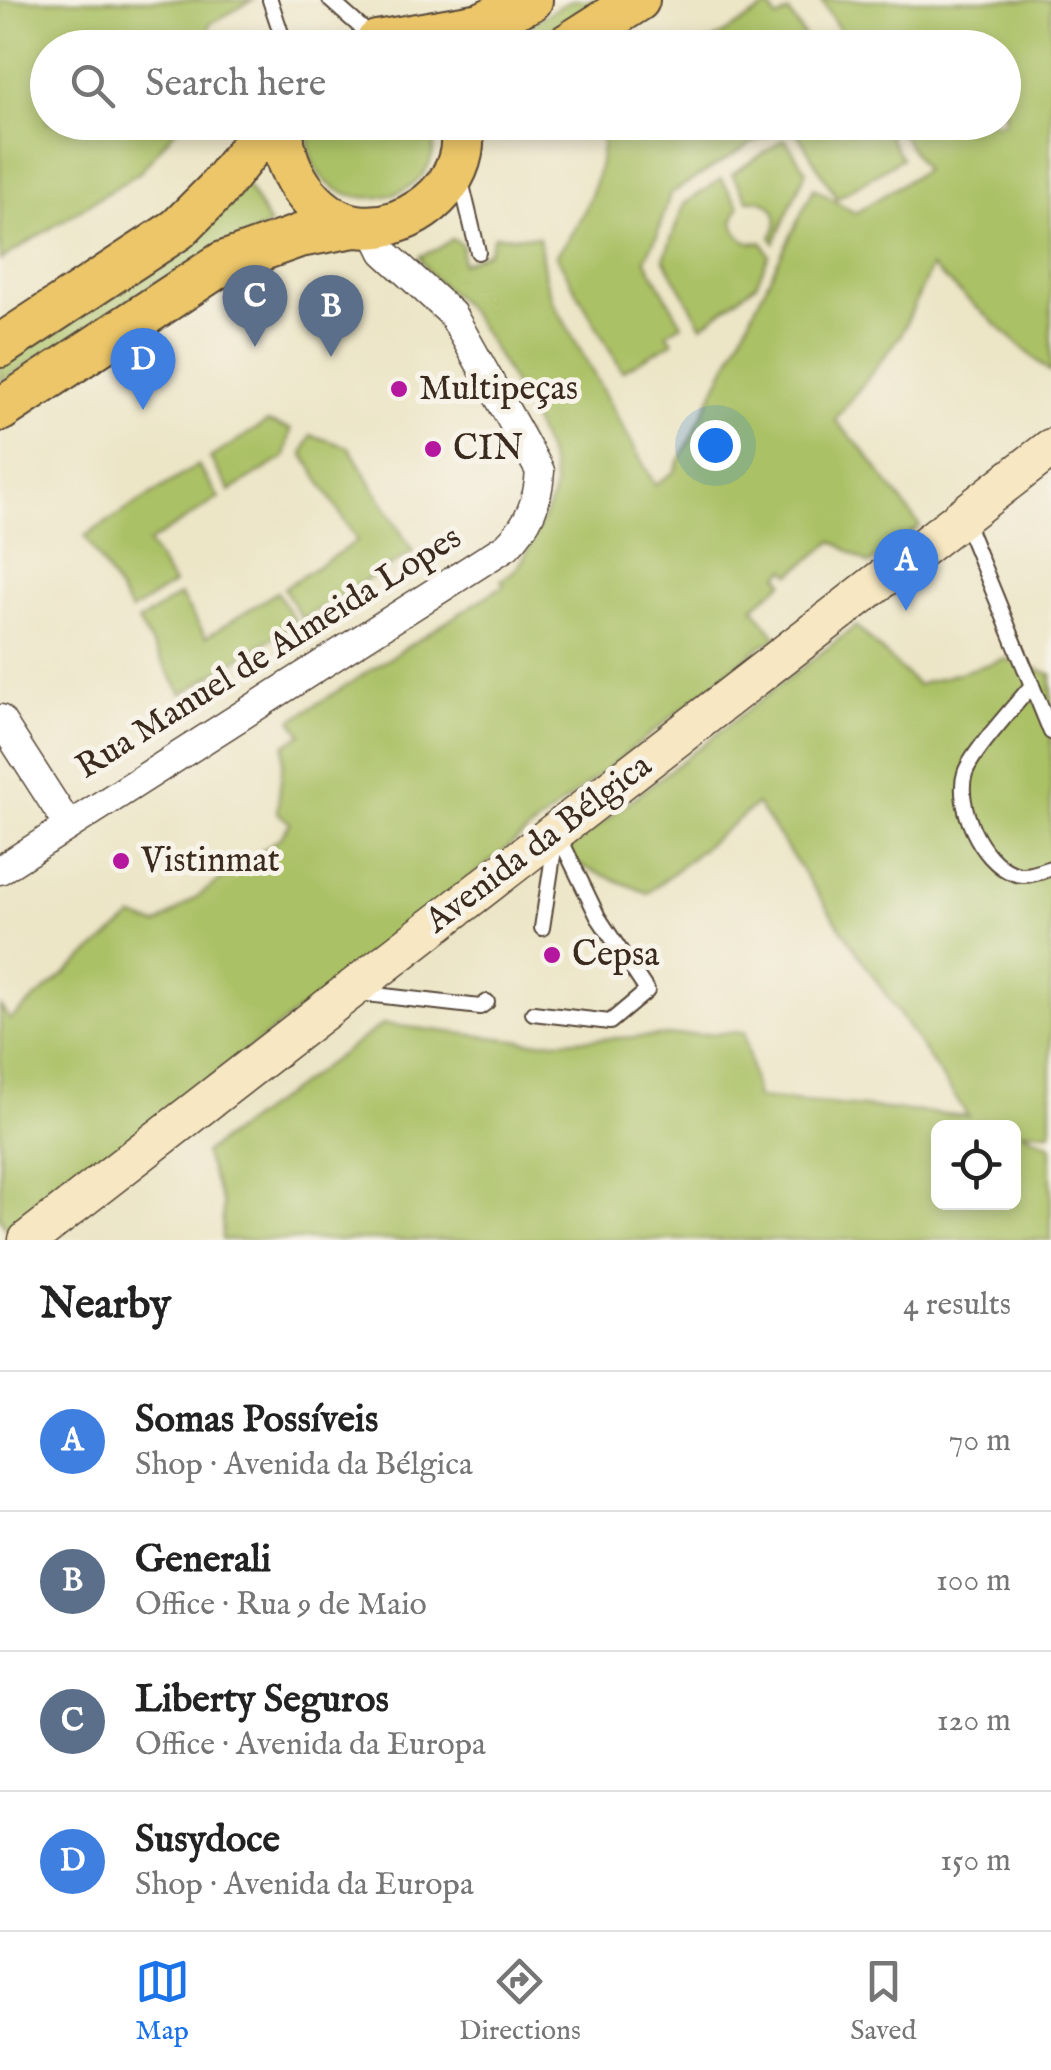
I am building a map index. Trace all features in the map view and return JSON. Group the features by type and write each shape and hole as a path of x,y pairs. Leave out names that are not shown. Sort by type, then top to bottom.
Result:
{"main road":[{"path":"452,30 481,24 531,0"},
{"path":"591,30 638,0"},
{"path":"0,346 178,229 216,191 257,140"},
{"path":"284,140 285,156 295,181 313,202 362,226"},
{"path":"0,410 224,264 299,236 396,221 426,206 440,195 467,141"},
{"name":"Avenida da Bélgica","path":"28,1240 1051,448"}],"street":[{"name":"Rua Manuel de Almeida Lopes","path":"0,870 508,546 529,519 537,499 540,471 452,314 384,252 362,226"},
{"path":"0,719 68,825"}],"lane":[{"path":"270,0 280,30"},
{"path":"330,0 359,30"},
{"path":"467,141 478,252"},
{"path":"963,516 1051,732"},
{"path":"1032,685 966,768 961,789 975,834 996,862 1014,874 1033,874 1051,868"},
{"path":"542,928 557,832"},
{"path":"533,1013 610,1022 647,991 598,917 557,832"},
{"path":"348,992 486,1006"}],"green space":[{"path":"0,0 253,0 210,24 209,30 30,30 30,140 167,140 140,172 0,260"},
{"path":"572,0 611,0 565,30 518,30"},
{"path":"821,0 1051,0 1051,373 931,267 901,335 835,420 864,451 920,526 869,564 833,541 791,574 786,569 779,575 784,582 753,607 777,638 761,646 422,916 10,1233 0,1218 0,1006 10,1020 133,917 157,925 281,837 290,823 277,812 285,745 302,734 292,720 504,585 501,580 521,562 549,507 553,473 522,400 471,314 429,272 420,256 452,239 462,245 462,264 489,251 494,236 539,237 553,301 655,485 674,472 814,188 855,213 924,170 905,140 1021,140 1021,30 840,30"},
{"path":"769,6 777,19 789,12 800,30 730,30"},
{"path":"311,140 432,140 432,155 420,178 398,192 372,198 346,194 324,180 311,157"},
{"path":"757,140 670,194 645,259 682,324 667,333 673,342 622,371 556,255 577,225 592,193 603,141"},
{"path":"783,140 806,171 774,243 773,210 764,202 748,200 732,174"},
{"path":"801,140 891,140 902,158 837,198"},
{"path":"721,179 739,206 733,222 737,232 747,241 762,242 769,255 756,284 702,326 664,259 684,204"},
{"path":"247,186 270,225 161,280 0,382 0,363"},
{"path":"267,422 291,429 285,457 230,491 210,458"},
{"path":"311,435 349,447 413,552 302,619 284,588 357,541 303,454"},
{"path":"198,465 219,498 148,543 173,584 131,611 85,536"},
{"path":"277,592 296,623 182,694 138,622 180,595 206,637"},
{"path":"856,626 917,685 1006,659 1051,674 1051,1132 1021,1131 1021,1120 931,1120 931,1210 1021,1210 1021,1131 1051,1145 1051,1240 222,1240 223,1205 204,1153 383,1024 532,1042 744,1032 757,1098 968,1116 757,804 648,893 558,857"}],"place":[{"name":"Liberty Seguros","path":"255,347"},
{"name":"Generali","path":"331,357"},
{"name":"Multipeças","path":"399,389"},
{"name":"Susydoce","path":"143,410"},
{"name":"CIN","path":"433,449"},
{"name":"Somas Possíveis","path":"906,611"},
{"name":"Vistinmat","path":"121,861"},
{"name":"Cepsa","path":"552,955"}]}
